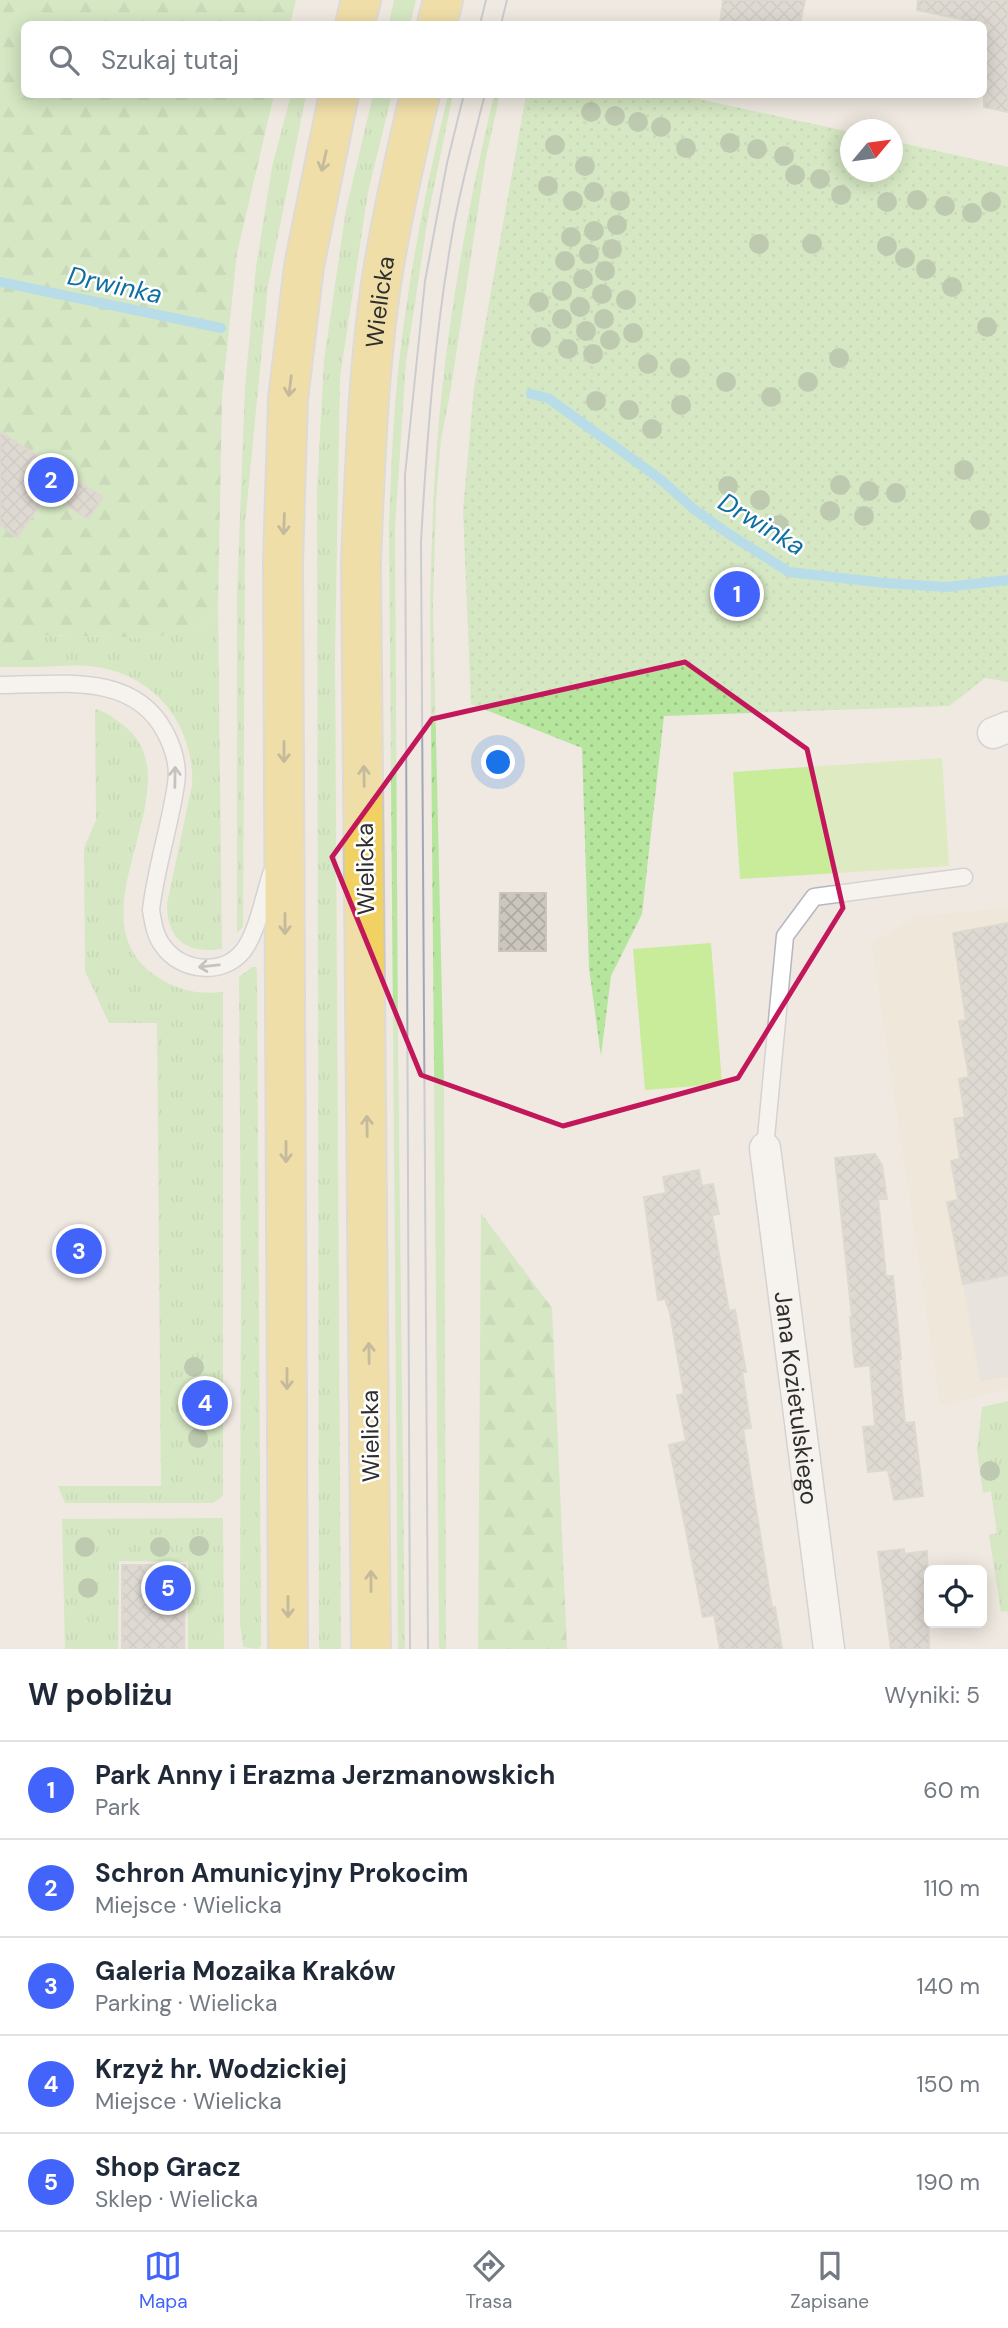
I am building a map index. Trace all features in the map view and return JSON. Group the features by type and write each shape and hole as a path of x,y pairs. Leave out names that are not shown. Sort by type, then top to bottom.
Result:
{"main road":[{"path":"356,21 361,0"},
{"path":"438,21 443,0"},
{"path":"288,1649 283,561 288,399 304,266 317,191 338,98"},
{"name":"Wielicka","path":"371,1649 361,562 369,396 383,273 419,98"}],"street":[{"name":"Jana Kozietulskiego","path":"765,1148 829,1649"}],"lane":[{"path":"0,685 104,686 131,696 144,706 163,728 175,756 177,780 151,910 162,946 186,965 203,969 213,967 231,961 242,953 252,935 285,832"},
{"path":"765,1148 785,936 814,897 964,877"}],"highlighted area":[{"path":"685,662 807,749 843,908 738,1078 563,1126 421,1075 332,857 432,719"}],"shaded area":[{"path":"1008,907 1008,1390 940,1405 871,942 916,917"},
{"path":"1008,1275 1008,1376 980,1382 963,1284"}],"green space":[{"path":"0,0 296,0 291,21 21,21 21,98 273,98 237,253 222,396 218,609 203,626 152,638 40,635 39,667 0,667"},
{"path":"394,0 416,0 411,21 390,21"},
{"path":"290,98 305,98 268,286 245,524 243,927 237,933 237,594 245,387 256,267 272,167"},
{"path":"372,98 391,98 368,192 340,377 335,655 341,1649 319,1649 317,490 324,360 346,210"},
{"path":"447,98 452,98 429,211 406,362 395,528 405,1649 398,1649 389,528 399,363 419,228"},
{"path":"493,98 499,98 486,157 441,440 436,500 433,607 444,1086 446,1649 439,1649 430,604 439,417 446,353 470,205"},
{"path":"525,98 694,98 840,130 840,182 903,182 903,143 1008,167 1008,682 985,678 949,706 664,716 642,914 611,976 601,1056 589,968 582,748 471,704 463,510 474,387"},
{"path":"218,609 222,949 210,950 181,942 171,927 168,916 167,904 192,785 187,745 180,727 157,695 123,674 87,666 39,667 39,635 152,638 203,626"},
{"path":"95,709 123,725 143,750 148,780 144,813 127,883 124,917 131,948 153,974 170,984 195,992 223,992 223,1496 213,1503 65,1503 58,1486 161,1486 157,1023 109,1023 85,971 84,848 96,820"},
{"path":"942,758 949,866 740,879 733,772"},
{"path":"711,943 722,1084 645,1090 633,949"},
{"path":"256,967 257,971 261,1646 258,1649 243,1647 240,1624 239,977"},
{"path":"481,1213 552,1308 567,1649 478,1649"},
{"path":"1008,1401 1008,1615 1007,1611 1001,1612 989,1535 997,1533 991,1491 983,1493 977,1450 982,1407"},
{"path":"223,1518 224,1649 188,1649 188,1562 119,1561 118,1649 65,1649 62,1519"}],"building":[{"path":"723,0 805,0 801,21 720,21"},
{"path":"918,0 1008,0 1008,112 984,107 984,98 987,98 987,21 970,21 917,10"},
{"path":"0,432 103,497 88,519 48,494 17,537 0,525"},
{"path":"500,893 546,893 546,951 499,951"},
{"path":"1008,923 1008,1275 963,1284 947,1202 958,1200 951,1161 960,1159 954,1119 965,1117 959,1079 969,1077 959,1021 966,1020 953,933"},
{"path":"875,1154 882,1165 887,1199 878,1199 886,1276 893,1276 905,1423 914,1422 923,1496 894,1500 888,1470 868,1472 863,1427 875,1426 870,1365 855,1367 835,1158"},
{"path":"699,1170 702,1186 713,1184 719,1214 712,1215 729,1311 735,1310 746,1372 742,1372 751,1428 743,1429 772,1607 775,1607 782,1649 720,1649 714,1615 703,1617 669,1445 686,1441 677,1395 684,1394 670,1313 665,1299 658,1300 644,1197 666,1193 663,1177"},
{"path":"904,1549 904,1554 927,1551 927,1565 924,1565 924,1628 929,1628 929,1649 891,1649 878,1552"},
{"path":"122,1565 185,1565 184,1649 122,1649"}],"waterway":[{"name":"Drwinka","path":"0,282 221,328"},
{"name":"Drwinka","path":"531,394 548,398 660,479 695,510 789,572 946,587 1008,580"}],"tram line":[{"path":"481,21 486,0"},
{"path":"502,21 507,0"},
{"path":"410,1649 405,475 425,281 447,163 463,98"},
{"path":"428,1649 421,542 429,422 447,264 457,208 484,98"}],"place":[{"name":"Schron Amunicyjny Prokocim","path":"51,480"},
{"name":"Park Anny i Erazma Jerzmanowskich","path":"737,594"},
{"name":"Galeria Mozaika Kraków","path":"79,1251"},
{"name":"Krzyż hr. Wodzickiej","path":"205,1403"},
{"name":"Shop Gracz","path":"168,1588"}]}
